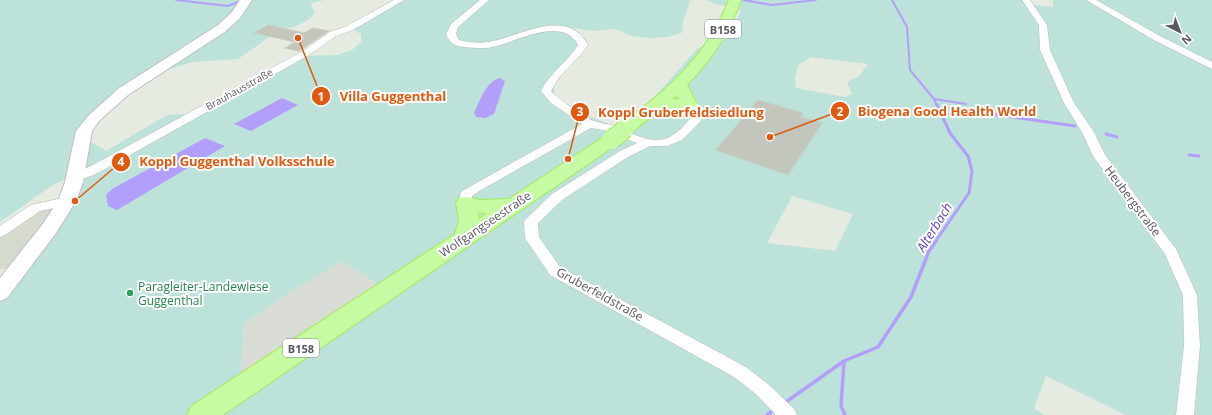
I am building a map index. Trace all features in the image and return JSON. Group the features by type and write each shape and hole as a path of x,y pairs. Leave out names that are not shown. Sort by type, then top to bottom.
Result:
{"main road":[{"path":"0,293 49,229 67,201 75,176 84,131 94,118 123,92 222,28 236,15 246,0"},
{"name":"Wolfgangseestraße","path":"201,415 611,140 650,111 691,73 718,37 727,21 735,0"},
{"path":"650,111 674,104 689,104 679,85"},
{"path":"465,237 470,220 466,203 480,207 512,205"}],"street":[{"name":"Brauhausstraße","path":"75,176 87,173 306,53 333,34 350,28 400,0"},
{"path":"466,203 466,194 477,187 578,130 591,125 579,115 551,99 546,91 548,84 583,45 581,40 575,34 556,29 534,31 497,45 473,46 456,42 450,34 454,26 485,0"},
{"name":"Heubergstraße","path":"1026,0 1043,25 1045,50 1069,103 1088,132 1099,156 1171,252 1190,295 1192,346 1185,415"},
{"path":"1090,0 1157,38 1212,66"},
{"name":"Gruberfeldstraße","path":"689,104 701,110 700,114 682,135 669,141 646,143 624,154 557,197 530,222 532,238 555,271 740,372 762,389 788,415"},
{"name":"Gruberfeldstraße","path":"591,125 609,128 646,143"},
{"path":"0,232 36,208 67,201"}],"shaded area":[{"path":"0,0 324,0 312,3 311,6 315,12 305,22 290,28 282,28 238,59 192,62 142,78 78,134 106,151 167,115 183,114 189,118 304,56 337,55 352,50 361,42 361,34 352,29 402,0 690,0 682,25 683,32 668,37 649,38 632,36 618,30 609,29 595,31 572,28 586,39 582,53 553,84 556,98 591,117 616,127 649,103 697,49 730,38 741,10 715,4 707,0 1024,0 1026,4 1053,7 1053,0 1212,0 1212,415 1126,415 1046,376 1034,408 1044,415 0,415 0,286 53,211 68,179 54,184 0,222","holes":["811,57 868,64 859,76 847,82 852,94 845,97 796,88 795,79 798,65","792,196 853,214 835,251 767,243","342,261 375,282 382,302 310,352 241,371 244,324 281,298"]},
{"path":"500,78 505,81 494,114 485,118 476,117 474,113 487,87 495,80"},
{"path":"282,98 298,105 251,131 234,124"},
{"path":"205,138 225,146 117,210 108,206 106,195 112,189"},
{"path":"51,208 53,211 13,268 0,269 0,237 39,211"},
{"path":"342,261 375,282 382,302 310,352 241,372 244,324 281,298"}],"building":[{"path":"268,25 304,33 313,28 329,31 299,51 285,48 295,42 254,33"},
{"path":"758,100 803,113 800,117 822,123 788,175 716,150"}],"waterway":[{"path":"176,0 228,6 238,2"},
{"path":"743,0 772,5 816,0"},
{"name":"Alterbach","path":"892,0 907,27 910,70 934,99"},
{"path":"934,99 966,104"},
{"name":"Alterbach","path":"934,99 937,106"},
{"name":"Alterbach","path":"935,242 969,193 972,171 968,156 950,133 937,105"},
{"path":"984,113 1075,126"},
{"path":"1106,134 1117,137"},
{"path":"1189,155 1199,156"},
{"name":"Alterbach","path":"844,361 878,347 911,297 929,251 936,241"},
{"name":"Alterbach","path":"783,404 844,361"},
{"path":"844,361 841,406 845,415"},
{"name":"Alterbach","path":"767,415 775,409"}],"place":[{"name":"Villa Guggenthal","path":"298,38"},
{"name":"Biogena Good Health World","path":"770,137"},
{"name":"Koppl Gruberfeldsiedlung","path":"568,159"},
{"name":"Koppl Guggenthal Volksschule","path":"75,201"},
{"name":"Paragleiter-Landewiese Guggenthal","path":"130,293"}]}
